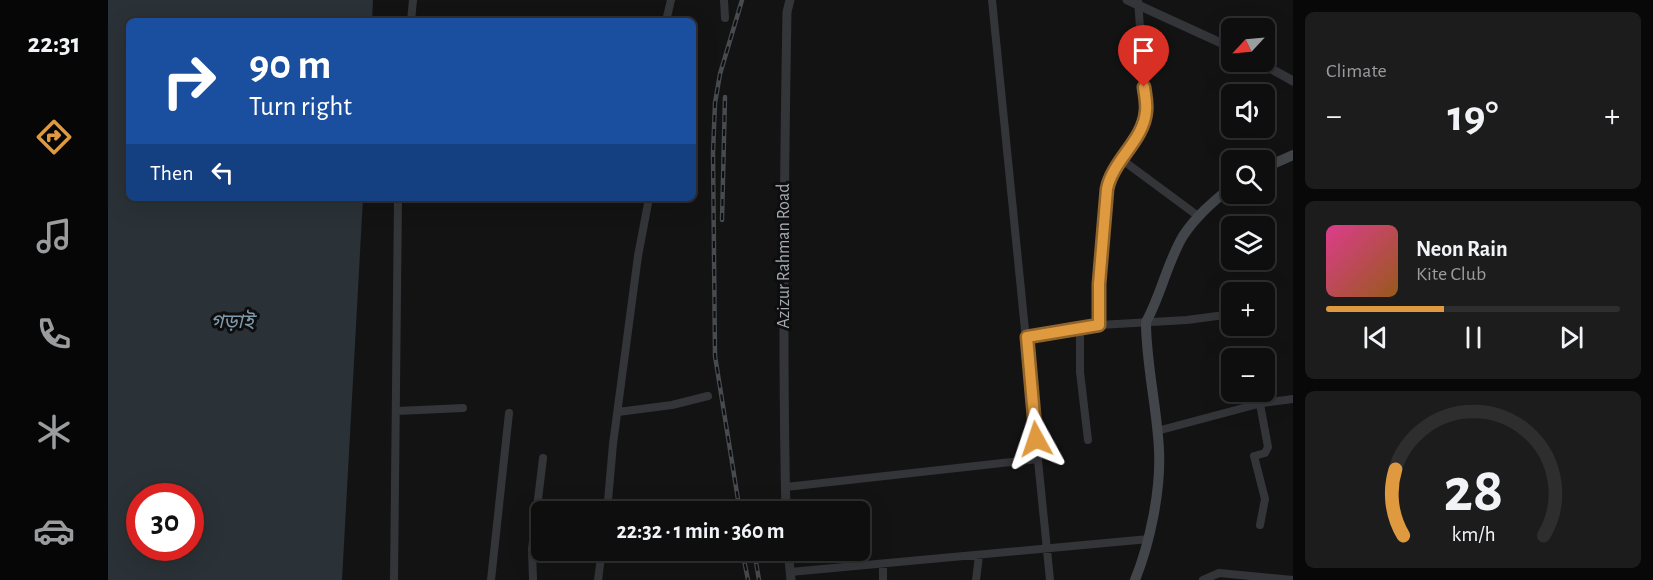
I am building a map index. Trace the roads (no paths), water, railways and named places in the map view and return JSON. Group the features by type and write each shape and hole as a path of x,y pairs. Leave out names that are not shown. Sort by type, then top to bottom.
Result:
{"main road":[{"path":"1275,163 1293,155"},
{"path":"1138,580 1149,538 1158,472 1157,431 1146,322 1156,305 1183,237 1198,216 1221,196"}],"street":[{"path":"411,18 413,0"},
{"path":"667,18 671,0"},
{"path":"724,0 725,18"},
{"name":"Azizur Rahman Road","path":"786,501 783,380 784,184 787,12 790,0"},
{"path":"992,0 1050,580"},
{"path":"1127,0 1139,2 1221,43"},
{"path":"1099,325 1099,284 1105,202 1110,175 1142,125 1146,112 1139,2"},
{"path":"1275,71 1293,81"},
{"path":"1121,159 1198,216"},
{"path":"394,580 398,201"},
{"path":"608,501 638,256 648,201"},
{"path":"1027,337 1099,325 1187,320 1221,315"},
{"path":"1080,328 1080,372 1088,440"},
{"path":"618,412 672,405 708,396"},
{"path":"1157,431 1260,404 1293,399"},
{"path":"1260,404 1268,447 1265,453 1254,456 1265,500 1260,525"},
{"path":"397,411 463,408"},
{"path":"491,580 509,413"},
{"path":"533,580 532,549 543,458"},
{"path":"786,487 1038,459"},
{"path":"789,561 791,576 883,564 1047,550 1149,538"},
{"path":"976,580 979,556"},
{"path":"598,580 601,561"},
{"path":"883,564 883,580"},
{"path":"1203,580 1219,573 1293,580"}],"water":[{"name":"গড়াই","path":"108,0 373,0 372,18 126,18 126,201 363,201 342,580 108,580"}],"railway":[{"path":"738,501 715,356 713,153 715,103 720,74 742,0"},
{"path":"722,220 725,97"},
{"path":"744,561 748,580"},
{"path":"756,561 759,580"}]}
